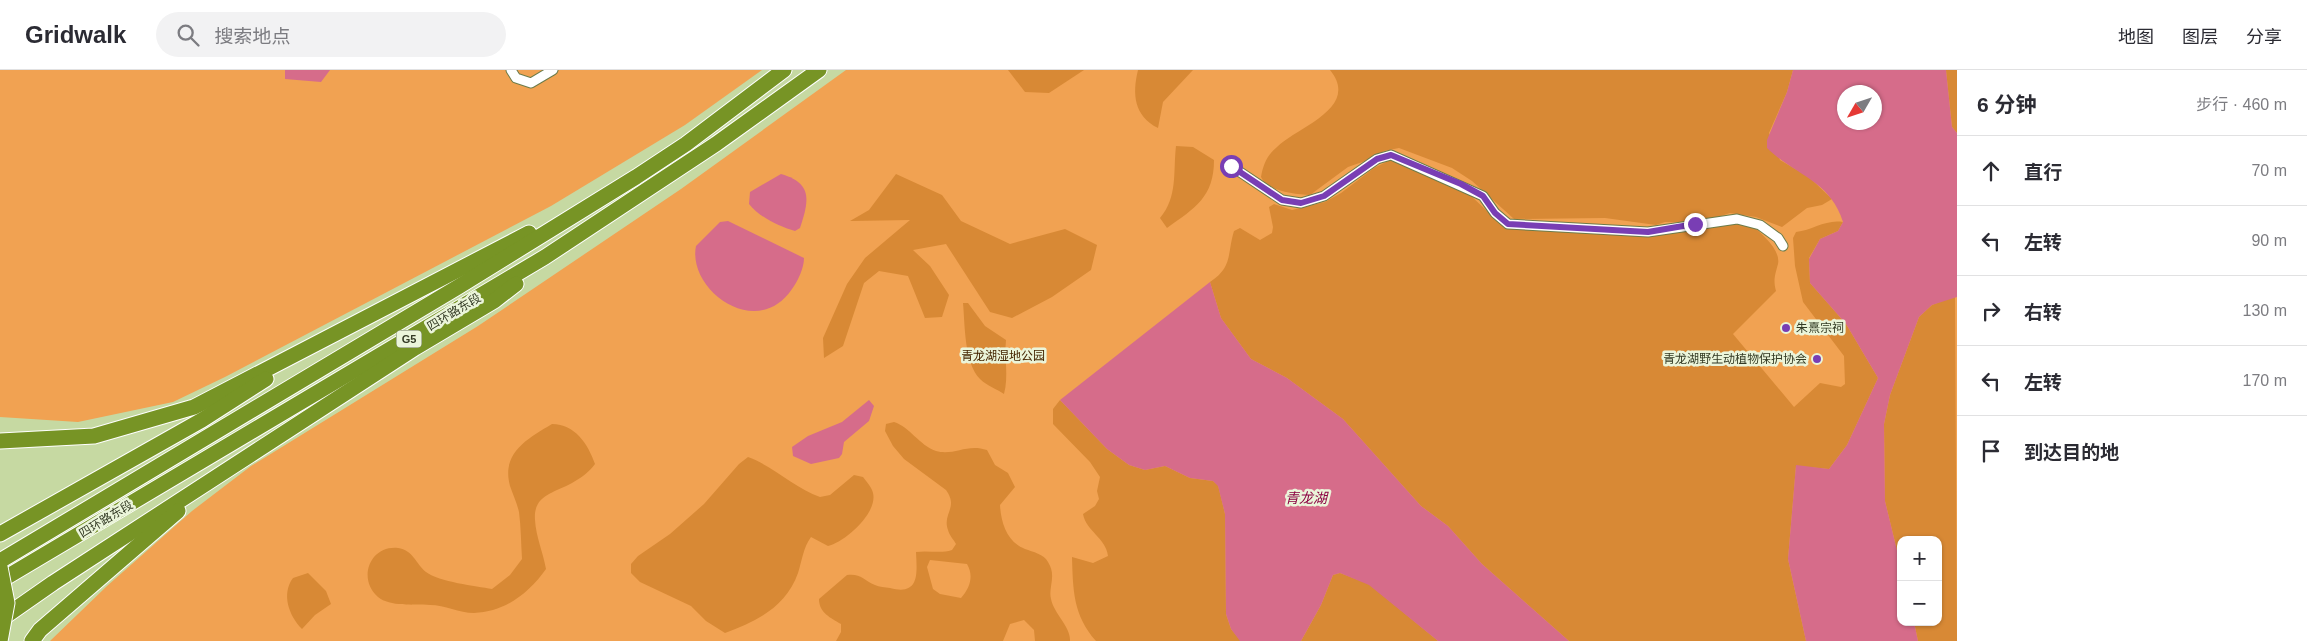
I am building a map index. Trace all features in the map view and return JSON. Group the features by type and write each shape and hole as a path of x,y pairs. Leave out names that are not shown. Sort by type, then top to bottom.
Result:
{"highway":[{"name":"四环路东段","path":"0,561 458,288 636,177 686,144 784,70"},
{"name":"四环路东段","path":"0,581 462,308 716,144 818,70"},
{"path":"0,441 94,436 194,407 636,177"},
{"path":"0,620 61,577 415,348 494,301 587,229"},
{"path":"0,534 202,420 340,331"},
{"path":"32,641 40,630 93,584 234,466"},
{"path":"0,567 7,603 0,641"}],"street":[{"path":"511,70 516,78 531,83 553,70"},
{"path":"1231,166 1282,200 1301,203 1324,196 1377,159 1391,155 1461,184 1483,196 1495,213 1508,224 1648,232 1737,219 1760,225 1778,238 1783,246"}],"green space":[{"path":"0,70 762,70 685,125 551,206 225,377 173,402 78,422 0,417"},
{"name":"青龙湖湿地公园","path":"846,70 1957,70 1957,641 50,641 107,586 192,511 251,466 478,326 681,189"},
{"path":"1008,70 1084,70 1049,93 1025,92"},
{"path":"1138,70 1193,70 1163,102 1158,128 1144,117 1137,104 1135,88"},
{"path":"1330,70 1793,70 1787,92 1769,133 1780,160 1809,177 1832,199 1822,205 1807,208 1782,227 1756,217 1730,213 1715,218 1665,222 1656,225 1605,218 1514,219 1472,181 1452,168 1399,148 1384,151 1371,159 1348,167 1310,195 1290,193 1276,189 1264,182 1261,177 1266,160 1277,147 1311,124 1332,106 1338,95 1337,83"},
{"path":"1946,70 1957,70 1957,133 1952,127"},
{"path":"1176,146 1193,147 1214,160 1213,173 1207,193 1186,214 1167,228 1160,218 1170,202 1174,184"},
{"path":"1390,160 1397,161 1469,194 1504,227 1517,230 1692,230 1733,223 1752,225 1770,242 1778,258 1775,274 1776,291 1733,334 1794,407 1820,383 1841,387 1845,384 1844,356 1803,302 1795,266 1793,238 1796,232 1825,223 1843,222 1838,231 1820,239 1809,258 1810,283 1846,324 1878,378 1847,445 1829,469 1796,466 1788,559 1806,641 1569,641 1482,564 1448,526 1421,506 1343,419 1287,378 1251,359 1221,318 1210,282 1226,265 1234,231 1240,228 1260,240 1272,233 1273,227 1269,207 1274,204 1292,210 1325,202 1341,193 1374,168"},
{"path":"896,174 942,195 961,221 1010,244 1065,229 1097,245 1091,270 1052,297 1012,318 990,312 946,244 913,250 930,266 949,295 942,317 925,318 908,276 879,271 864,283 843,346 824,358 823,338 847,284 865,258 910,220 850,221 869,210"},
{"path":"1955,296 1957,641 1918,641 1915,626 1942,626 1942,536 1897,536 1897,550 1885,501 1884,424 1890,395 1919,317 1932,305"},
{"path":"963,303 968,303 985,326 1006,340 1004,394 989,386 975,372 966,343"},
{"path":"1060,400 1107,449 1129,465 1145,470 1165,466 1190,478 1213,481 1218,485 1225,514 1226,614 1231,629 1241,641 1096,641 1088,631 1076,602 1072,557 1093,563 1108,556 1104,544 1088,525 1083,514 1095,506 1099,499 1097,491 1100,477 1090,462 1053,424 1053,409"},
{"path":"894,422 900,424 925,445 936,451 949,452 973,448 987,450 995,465 1008,473 1015,487 1000,505 1006,531 1009,537 1019,546 1041,555 1051,567 1051,599 1055,610 1068,631 1070,641 1035,641 1034,630 1024,620 1010,624 1003,641 836,641 841,632 841,624 823,611 819,599 847,575 859,576 878,586 900,590 907,589 915,581 917,568 916,552 948,551 952,550 956,544 949,534 947,524 951,506 950,496 946,490 904,459 893,446 885,431 886,424","holes":["930,560 967,564 971,577 967,590 961,598 940,594 933,589 927,567"]},
{"path":"552,424 567,427 580,436 589,449 595,464 582,477 546,496 537,505 535,520 546,569 532,586 506,605 485,612 474,613 436,605 396,604 378,597 368,581 368,573 374,557 388,549 403,549 411,554 426,572 458,583 492,589 510,575 522,559 519,512 510,486 509,464 518,448"},
{"path":"748,457 820,497 830,495 854,475 863,477 873,493 873,501 859,526 843,539 828,546 811,537 804,550 793,585 778,604 759,618 725,633 706,621 691,606 640,582 631,573 631,564 638,556 670,534 704,504 739,464"},
{"path":"308,573 326,591 331,604 315,615 302,629 293,618 287,598 289,584 293,578"},
{"path":"1340,573 1369,584 1438,641 1301,641 1321,605 1333,575"}],"water":[{"path":"285,70 330,70 321,82 285,79"},
{"path":"1793,70 1946,70 1952,127 1957,133 1957,297 1932,305 1919,317 1890,395 1884,424 1885,501 1897,550 1897,626 1915,626 1918,641 1806,641 1788,559 1796,465 1829,469 1847,445 1878,378 1846,324 1810,283 1809,259 1820,239 1838,231 1843,222 1837,208 1820,187 1767,148 1767,140 1787,92"},
{"path":"781,174 799,182 806,194 803,218 800,228 795,231 770,221 749,204 750,192"},
{"path":"728,221 804,258 802,270 792,289 777,304 761,310 744,310 728,304 713,293 702,279 696,263 696,246 720,222"},
{"name":"青龙湖","path":"1210,282 1221,318 1251,359 1287,378 1343,419 1421,506 1448,526 1482,564 1569,641 1438,641 1369,585 1340,573 1333,575 1321,605 1301,641 1240,641 1231,629 1226,614 1225,514 1218,486 1213,481 1190,478 1165,466 1145,470 1129,465 1107,449 1060,400"},
{"path":"869,400 874,406 869,421 844,442 842,454 839,458 811,464 793,456 792,447 808,436 842,422"}],"place":[{"name":"朱熹宗祠","path":"1786,328"},
{"name":"青龙湖野生动植物保护协会","path":"1817,359"}],"route":[{"path":"1231,166 1258,186 1282,200 1301,203 1324,196 1377,159 1384,155 1391,155 1400,157 1461,184 1483,196 1495,213 1508,224 1528,227 1648,232 1695,224"}]}
